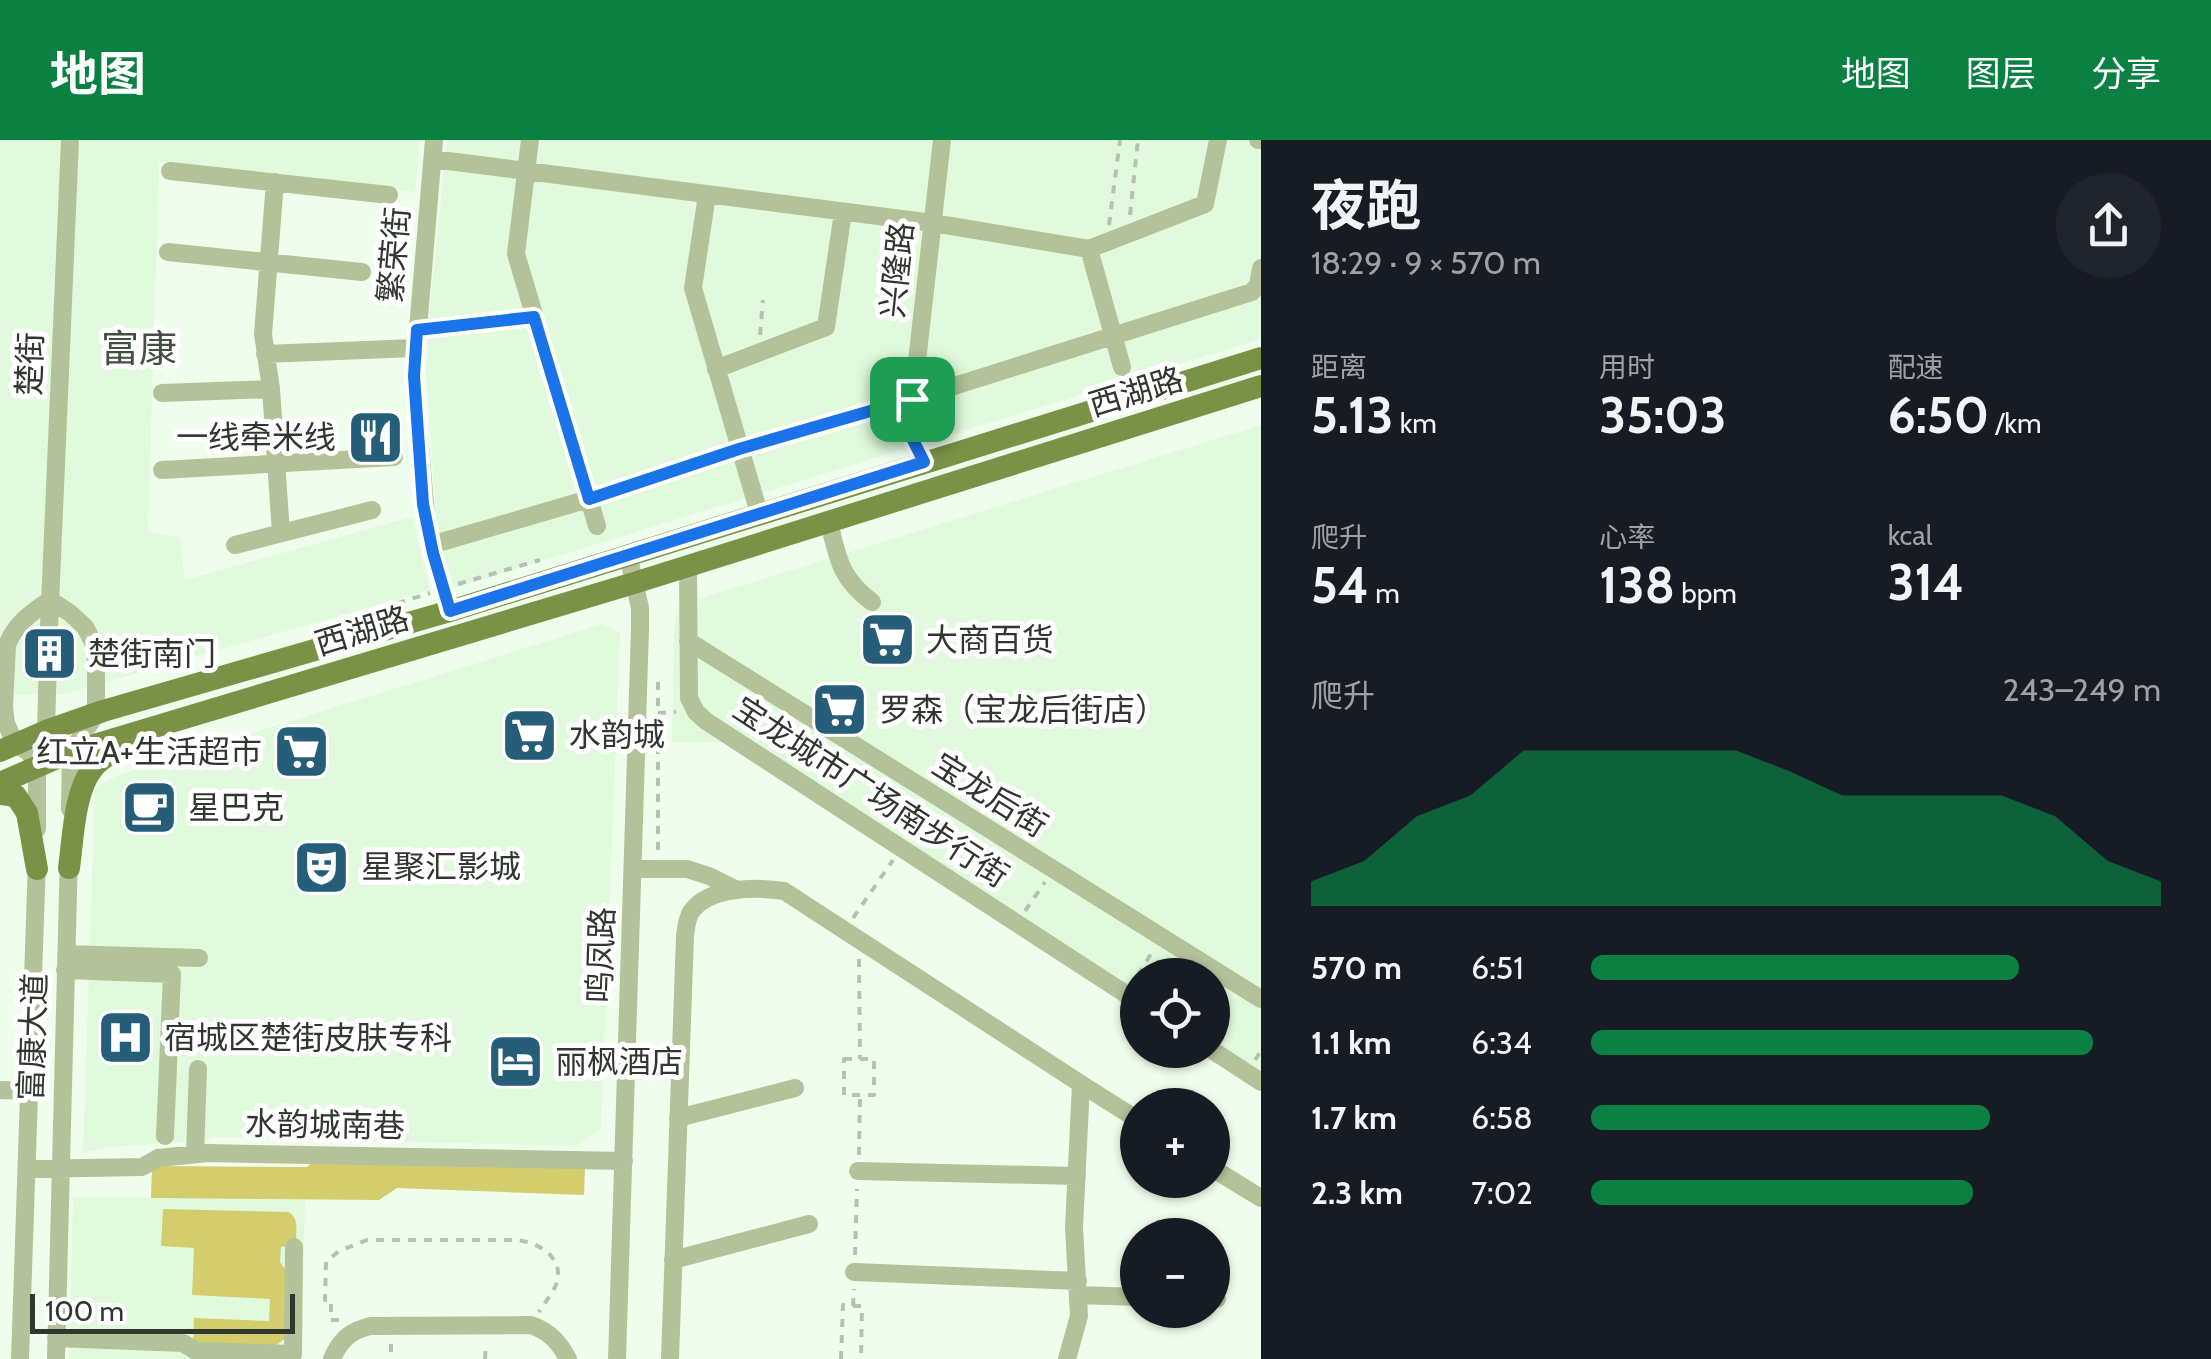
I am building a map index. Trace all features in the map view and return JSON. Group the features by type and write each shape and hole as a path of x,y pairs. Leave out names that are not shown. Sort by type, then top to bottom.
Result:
{"main road":[{"name":"西湖路","path":"4,732 46,731 450,611 1261,358"},
{"name":"西湖路","path":"0,784 71,752 634,583 1261,386"},
{"path":"69,868 82,792 94,766 120,748 179,720"},
{"path":"0,794 16,796 28,813 37,869"}],"street":[{"name":"楚街","path":"46,731 70,140"},
{"path":"530,140 516,254 597,526"},
{"name":"兴隆路","path":"924,462 909,432 942,140"},
{"path":"433,149 526,172 1098,245 1206,204 1218,140"},
{"name":"繁荣街","path":"433,149 414,376 423,504 450,611"},
{"path":"170,171 389,194"},
{"path":"275,182 263,334 271,389 281,533"},
{"path":"706,195 693,288 759,513"},
{"path":"716,369 826,327 843,212"},
{"path":"1098,245 1122,367"},
{"path":"168,252 362,272"},
{"path":"431,545 1252,292 1258,285 1261,268"},
{"path":"264,354 416,339 534,317"},
{"path":"162,392 271,389"},
{"path":"162,470 394,457"},
{"path":"234,544 372,510"},
{"path":"828,522 844,575 872,602"},
{"name":"鸣凤路","path":"617,1359 640,629 640,608 628,554"},
{"name":"宝龙城市广场南步行街","path":"688,566 689,698 706,722 1120,990"},
{"path":"38,766 29,752 4,732 7,645 34,611 50,600 70,612 93,642 96,714 71,752 64,740 46,731"},
{"name":"宝龙后街","path":"688,641 1261,999"},
{"name":"富康大道","path":"56,1359 71,752"},
{"name":"富康大道","path":"20,1359 38,766"},
{"path":"634,869 687,869 735,889"},
{"path":"670,1359 685,936 690,914 701,902 735,889 784,891 1120,1109"},
{"path":"66,962 199,958"},
{"path":"66,962 172,974 164,1136"},
{"path":"1230,1062 1261,1082"},
{"path":"195,1154 198,1069"},
{"path":"1067,1359 1079,1316 1074,1228 1081,1084"},
{"path":"678,1118 795,1088"},
{"path":"0,1090 30,1091"},
{"name":"水韵城南巷","path":"27,1169 142,1167 158,1158 195,1154 624,1162"},
{"path":"858,1171 1077,1176"},
{"path":"1230,1179 1261,1198"},
{"path":"673,1260 809,1224"},
{"path":"56,1338 109,1350 183,1343 196,1351 293,1354 294,1247"},
{"path":"854,1272 1120,1294"},
{"path":"332,1359 343,1340 372,1326 531,1325 552,1335 568,1359"}],"path":[{"path":"1098,245 1120,140"},
{"path":"1128,234 1138,140"},
{"path":"762,300 763,351"},
{"path":"658,676 658,853"},
{"path":"1017,924 1053,869"},
{"path":"1149,958 1162,937"},
{"path":"858,939 860,1059"},
{"path":"844,1059 874,1059 874,1094 860,1094 844,1094 844,1059"},
{"path":"853,1306 860,1094"},
{"path":"343,1340 343,1320 331,1320 330,1300 325,1300 326,1262 339,1250 368,1240 533,1243 550,1253 558,1276 531,1325"},
{"path":"841,1359 843,1306 862,1306 861,1359"}],"shaded area":[{"path":"0,140 420,140 415,192 159,162 148,532 180,537 185,580 412,517 430,590 64,694 0,695"},
{"path":"447,140 1261,140 1261,339 451,589 436,515 426,374"},
{"path":"1261,425 1261,1088 1230,1064 1230,958 1120,958 1120,995 737,742 672,742 676,616 695,600"},
{"name":"水韵城","path":"602,624 620,633 601,1129 577,1146 212,1137 201,1144 109,1147 83,1153 95,787 121,774"},
{"path":"315,1160 585,1167 584,1195 397,1188 379,1200 151,1198 152,1166 307,1167"},
{"path":"73,1197 305,1200 302,1359 69,1359"},
{"path":"163,1209 292,1214 296,1241 281,1247 280,1262 288,1273 286,1338 276,1345 193,1343 194,1318 269,1321 270,1299 192,1295 194,1248 161,1246"}],"place":[{"name":"一线牵米线","path":"375,437"},
{"name":"大商百货","path":"887,640"},
{"name":"楚街南门","path":"49,654"},
{"name":"罗森（宝龙后街店）","path":"840,710"},
{"name":"水韵城","path":"530,735"},
{"name":"红立A+生活超市","path":"301,752"},
{"name":"星巴克","path":"149,808"},
{"name":"星聚汇影城","path":"322,867"},
{"name":"宿城区楚街皮肤专科","path":"125,1038"},
{"name":"丽枫酒店","path":"516,1062"}],"district":[{"name":"富康","path":"139,349"}],"route":[{"path":"534,317 589,499 739,449 912,399 909,432 924,462 450,611 423,504 414,376 417,330 534,317"}]}
